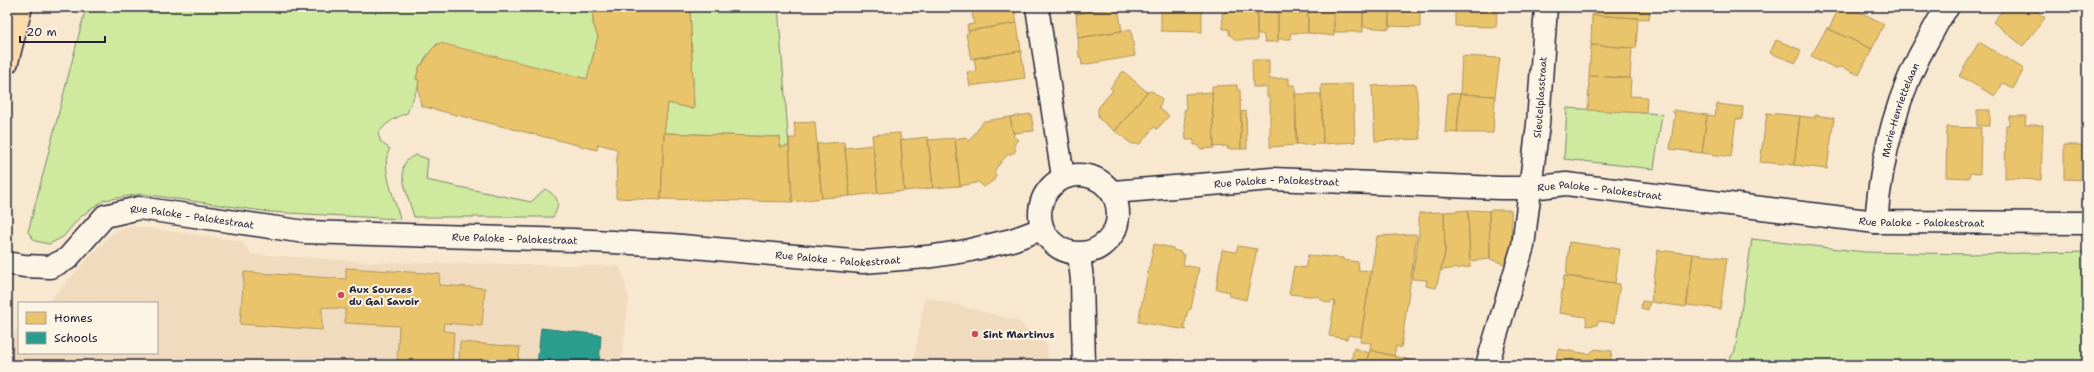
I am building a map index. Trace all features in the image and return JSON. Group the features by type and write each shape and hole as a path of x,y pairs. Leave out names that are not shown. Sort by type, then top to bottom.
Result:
{"main road":[{"path":"7,62 21,7"}],"street":[{"path":"1037,7 1063,177"},
{"name":"Sleutelplasstraat","path":"1487,365 1523,246 1538,124 1546,7"},
{"name":"Marie-Henriettelaan","path":"1876,222 1879,180 1892,121 1917,59 1948,7"},
{"path":"1077,174 1091,176 1103,182 1112,192 1118,205 1118,220 1114,233 1105,244 1093,251 1079,254 1064,250 1051,242 1042,229 1039,217 1042,199 1053,184 1063,177 1077,174"},
{"name":"Rue Paloke - Palokestraat","path":"1112,192 1272,179 1434,187 1530,188 1566,184 1587,185 1876,222 2087,223"},
{"name":"Rue Paloke - Palokestraat","path":"7,263 50,268 67,259 105,216 139,208 305,232 581,240 671,245 863,262 928,257 966,251 1012,240 1042,229"},
{"path":"1079,254 1082,280 1084,365"}],"shaded area":[{"name":"Aux Sources du Gai Savoir","path":"131,226 242,241 251,254 370,262 620,266 629,299 621,365 7,365 7,340 18,330 18,354 158,354 158,302 48,302 110,235 124,227"},
{"name":"Sint Martinus","path":"925,297 1016,320 1048,347 1048,365 913,365"}],"green space":[{"path":"86,7 593,7 593,23 598,37 587,79 437,44 425,58 422,65 420,65 416,79 419,80 418,87 407,113 391,121 378,134 381,142 390,149 386,164 387,173 400,219 270,212 142,194 104,200 79,218 63,237 49,244 35,241 28,232"},
{"path":"690,7 778,7 789,146 780,147 780,137 664,133 668,103 694,109"},
{"path":"1567,108 1662,114 1654,169 1564,159"},
{"path":"416,155 428,159 426,180 531,202 545,189 556,198 558,204 556,212 553,217 414,217 404,183 403,170 406,162"},
{"path":"1752,239 1865,252 1971,254 2087,252 2087,365 1725,365 1735,351"}],"building: Homes":[{"path":"593,7 690,7 694,109 668,103 664,133 661,200 616,198 617,149 598,144 597,150 421,106 418,87 419,80 416,79 420,65 422,65 432,49 440,43 587,79 598,37 593,23"},
{"path":"971,7 1014,7 1017,23 968,31 967,25 974,24"},
{"path":"1074,7 1119,7 1076,14"},
{"path":"1161,7 1202,7 1202,32 1161,31"},
{"path":"1225,7 1257,7 1257,40 1236,40 1229,34 1229,29 1223,29 1222,13 1225,13"},
{"path":"1257,7 1278,7 1278,42 1265,42 1263,34 1257,34"},
{"path":"1278,7 1308,7 1308,33 1290,33 1291,39 1278,39"},
{"path":"1308,7 1334,7 1334,36 1308,33"},
{"path":"1334,7 1363,7 1363,32 1334,32"},
{"path":"1363,7 1389,7 1389,29 1363,27"},
{"path":"1389,7 1420,7 1420,27 1389,26"},
{"path":"1455,7 1497,7 1496,27 1455,26"},
{"path":"1593,7 1650,7 1649,19 1592,15"},
{"path":"1839,7 1850,7 1884,24 1872,49 1827,28 1830,27"},
{"path":"2005,7 2032,7 2045,18 2023,46 1993,22"},
{"path":"1118,8 1122,31 1078,38 1076,14"},
{"path":"1592,15 1638,18 1636,48 1591,45"},
{"path":"1017,23 1021,51 971,59 966,34 969,33 968,31"},
{"path":"1827,28 1872,49 1859,75 1842,67 1835,68 1811,56"},
{"path":"1131,29 1135,56 1082,65 1081,58 1079,57 1078,38"},
{"path":"1776,40 1801,50 1796,63 1770,53"},
{"path":"1979,42 2024,69 2013,89 2003,83 1995,96 1959,76"},
{"path":"1591,45 1632,48 1630,78 1589,76"},
{"path":"1021,51 1025,78 970,86 967,72 976,71 974,58"},
{"path":"1462,56 1500,58 1495,96 1460,94"},
{"path":"1252,60 1269,60 1269,79 1289,78 1289,85 1295,85 1297,145 1270,147 1270,97 1267,97 1267,87 1253,87"},
{"path":"1123,71 1147,92 1115,131 1098,118 1098,108 1113,90 1110,88"},
{"path":"1589,76 1631,78 1630,96 1647,97 1646,113 1588,110"},
{"path":"1353,84 1355,142 1323,144 1321,85"},
{"path":"1416,84 1420,139 1375,141 1372,86"},
{"path":"1237,85 1237,90 1240,90 1241,149 1227,149 1228,146 1214,147 1212,86"},
{"path":"1152,91 1162,99 1159,108 1169,116 1157,129 1154,127 1140,144 1132,144 1115,131 1147,92"},
{"path":"1212,92 1214,148 1200,149 1197,145 1194,145 1194,140 1186,140 1184,110 1186,110 1185,94"},
{"path":"1448,93 1460,94 1457,133 1445,132"},
{"path":"1295,94 1321,94 1323,144 1303,145 1296,143"},
{"path":"1460,94 1495,96 1493,133 1457,133"},
{"path":"1717,104 1743,107 1742,119 1736,119 1731,157 1702,153 1707,115 1715,116"},
{"path":"1673,110 1707,115 1702,153 1670,149 1675,113 1673,113"},
{"path":"1977,110 1990,110 1990,126 1977,126"},
{"path":"1246,111 1247,149 1241,149 1241,112"},
{"path":"1767,113 1800,116 1794,165 1760,162"},
{"path":"1031,114 1034,131 1013,133 1010,117"},
{"path":"1815,115 1834,118 1827,169 1794,165 1800,116 1815,118"},
{"path":"2009,116 2026,116 2025,125 2043,125 2041,180 2005,178 2006,125 2009,125"},
{"path":"1010,117 1013,133 1015,133 1013,136 1018,140 1015,143 1015,152 1006,156 994,171 996,175 994,180 984,187 977,181 976,183 960,186 955,139 965,137 969,141 984,121"},
{"path":"815,122 822,198 792,202 789,138 796,138 794,123"},
{"path":"1947,127 1981,128 1980,174 1970,173 1969,178 1946,177"},
{"path":"664,133 780,137 780,147 789,146 792,202 661,199"},
{"path":"900,133 904,191 878,193 872,135"},
{"path":"928,137 933,188 904,191 901,140"},
{"path":"955,138 960,186 933,188 928,140"},
{"path":"844,142 850,196 822,198 816,144"},
{"path":"873,145 878,193 850,196 845,148"},
{"path":"2064,145 2087,145 2087,180 2064,179"},
{"path":"1468,210 1470,267 1441,270 1445,253 1444,212"},
{"path":"1468,210 1489,211 1490,259 1470,261"},
{"path":"1490,210 1511,210 1512,247 1504,264 1490,259"},
{"path":"1444,212 1445,253 1436,288 1426,286 1427,280 1412,279 1419,234 1419,213"},
{"path":"1417,235 1401,348 1396,346 1394,356 1370,350 1371,343 1360,342 1377,236"},
{"path":"1569,242 1620,249 1615,283 1566,276"},
{"path":"1154,244 1173,248 1173,250 1181,252 1181,254 1185,255 1183,265 1199,268 1191,309 1188,310 1184,327 1187,330 1138,322"},
{"path":"1238,246 1257,249 1246,300 1229,296 1230,292 1216,289 1222,250 1236,252"},
{"path":"1658,250 1693,254 1686,307 1651,302"},
{"path":"1693,254 1727,258 1720,309 1687,305"},
{"path":"1308,255 1343,258 1343,260 1358,262 1359,270 1371,271 1361,337 1348,335 1347,339 1329,336 1335,301 1328,303 1319,297 1289,294 1294,266 1305,268"},
{"path":"346,268 440,274 439,285 485,288 482,326 444,323 443,331 454,332 452,365 397,365 399,326 345,323 345,309 322,307 322,330 240,324 244,272 346,279"},
{"path":"1564,276 1620,284 1614,323 1598,321 1597,325 1587,326 1586,317 1559,313"},
{"path":"1642,301 1650,302 1648,310 1641,308"},
{"path":"460,342 520,347 518,365 459,365"},
{"path":"1354,348 1369,353 1365,365 1350,365"},
{"path":"1558,349 1589,354 1595,349 1612,351 1610,365 1555,365"},
{"path":"1370,350 1430,365 1365,365"},
{"path":"1165,359 1185,362 1185,365 1144,365 1145,360 1164,363"}],"building: Schools":[{"path":"541,328 601,335 599,365 537,365"}],"place":[{"name":"Aux Sources du Gai Savoir","path":"341,295"},
{"name":"Sint Martinus","path":"975,334"}]}
